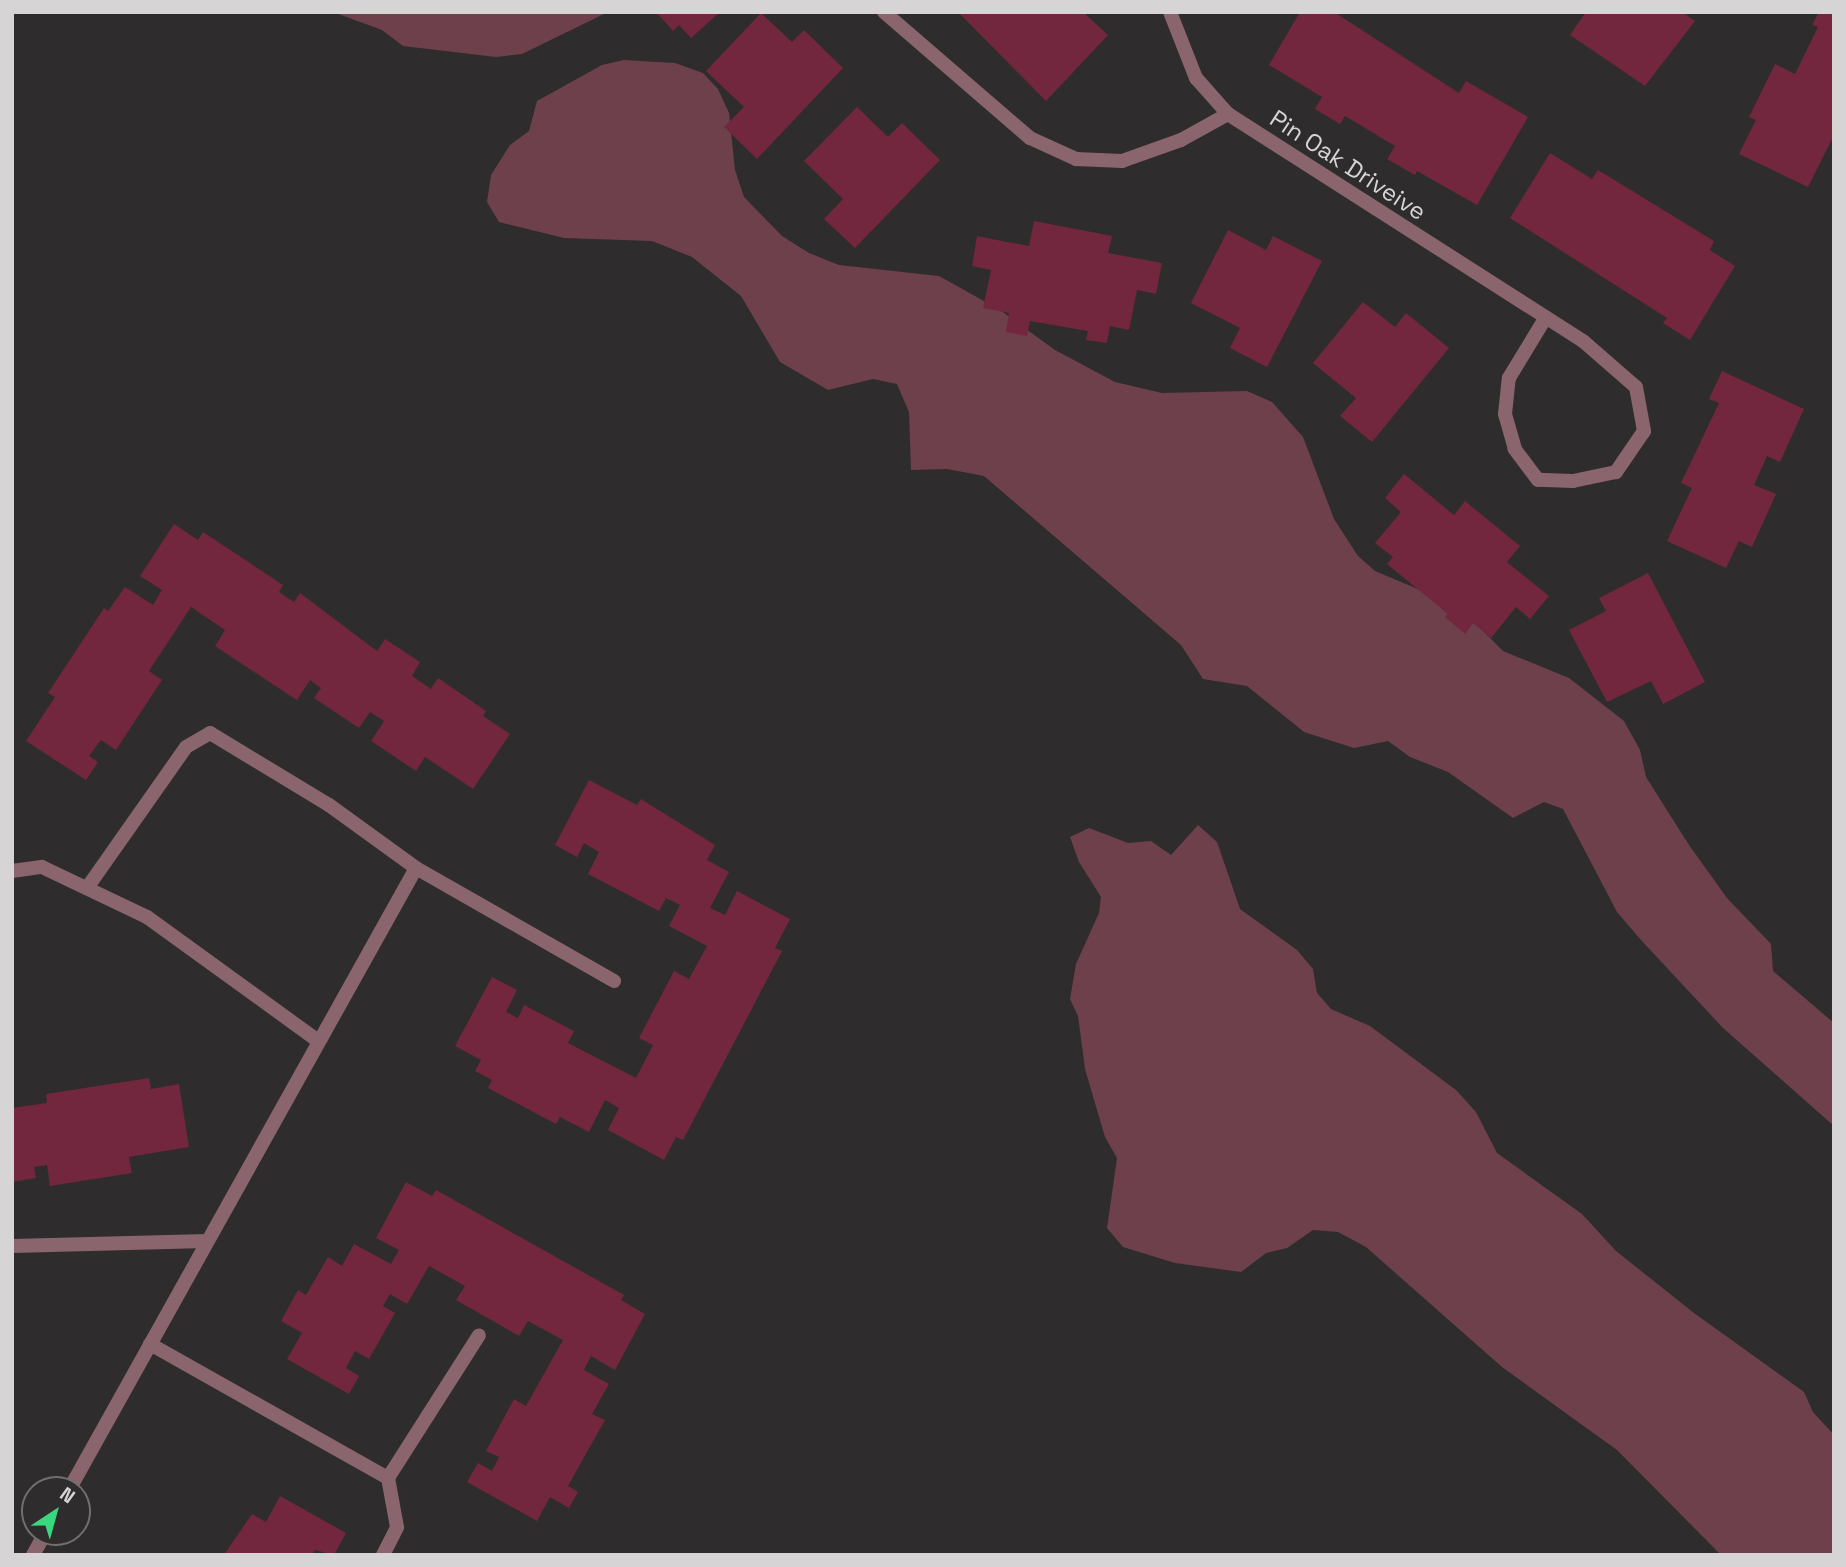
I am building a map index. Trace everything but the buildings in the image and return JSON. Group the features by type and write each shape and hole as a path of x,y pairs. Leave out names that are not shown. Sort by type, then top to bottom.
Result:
{"street":[{"path":"884,12 1030,138 1076,159 1122,161 1181,140 1228,114"},
{"name":"Pin Oak Driveive","path":"1170,12 1196,78 1228,114 1546,317 1583,341 1636,387 1644,431 1616,472 1573,481 1538,480 1515,449 1505,414 1509,378 1546,317"},
{"path":"87,888 186,747 211,733 329,806 416,868 614,981"},
{"path":"12,871 42,867 147,917 318,1041"},
{"path":"77,1476 416,868"},
{"path":"12,1246 207,1241"},
{"path":"383,1555 397,1527 388,1478 479,1335"},
{"path":"150,1344 388,1478"}],"shaded area":[{"path":"333,12 608,12 522,54 496,57 403,46 382,30"},
{"path":"624,60 675,63 703,73 718,89 729,113 735,170 744,197 782,236 809,253 839,265 939,276 1000,310 1055,350 1115,382 1162,393 1247,391 1272,402 1303,437 1334,519 1358,556 1375,571 1458,606 1503,651 1569,678 1624,721 1640,750 1646,777 1689,845 1727,898 1771,944 1773,971 1834,1023 1834,1126 1723,1028 1617,912 1563,809 1544,802 1513,818 1448,772 1410,757 1388,741 1354,748 1304,732 1247,686 1203,679 1181,645 984,476 947,469 911,470 909,412 897,384 873,379 828,390 780,362 741,296 692,257 652,241 564,238 499,222 487,202 491,175 510,145 529,131 537,101 602,65"},
{"path":"1198,825 1217,842 1240,909 1297,950 1313,969 1317,993 1331,1009 1370,1026 1456,1090 1476,1112 1497,1153 1582,1214 1616,1251 1694,1313 1804,1392 1813,1412 1834,1435 1834,1555 1721,1555 1617,1450 1502,1367 1366,1247 1338,1232 1313,1230 1287,1248 1266,1253 1241,1272 1175,1263 1123,1247 1107,1228 1117,1158 1105,1137 1085,1069 1078,1016 1070,999 1076,964 1099,913 1101,897 1079,862 1070,837 1089,828 1128,843 1151,841 1171,855"}]}
